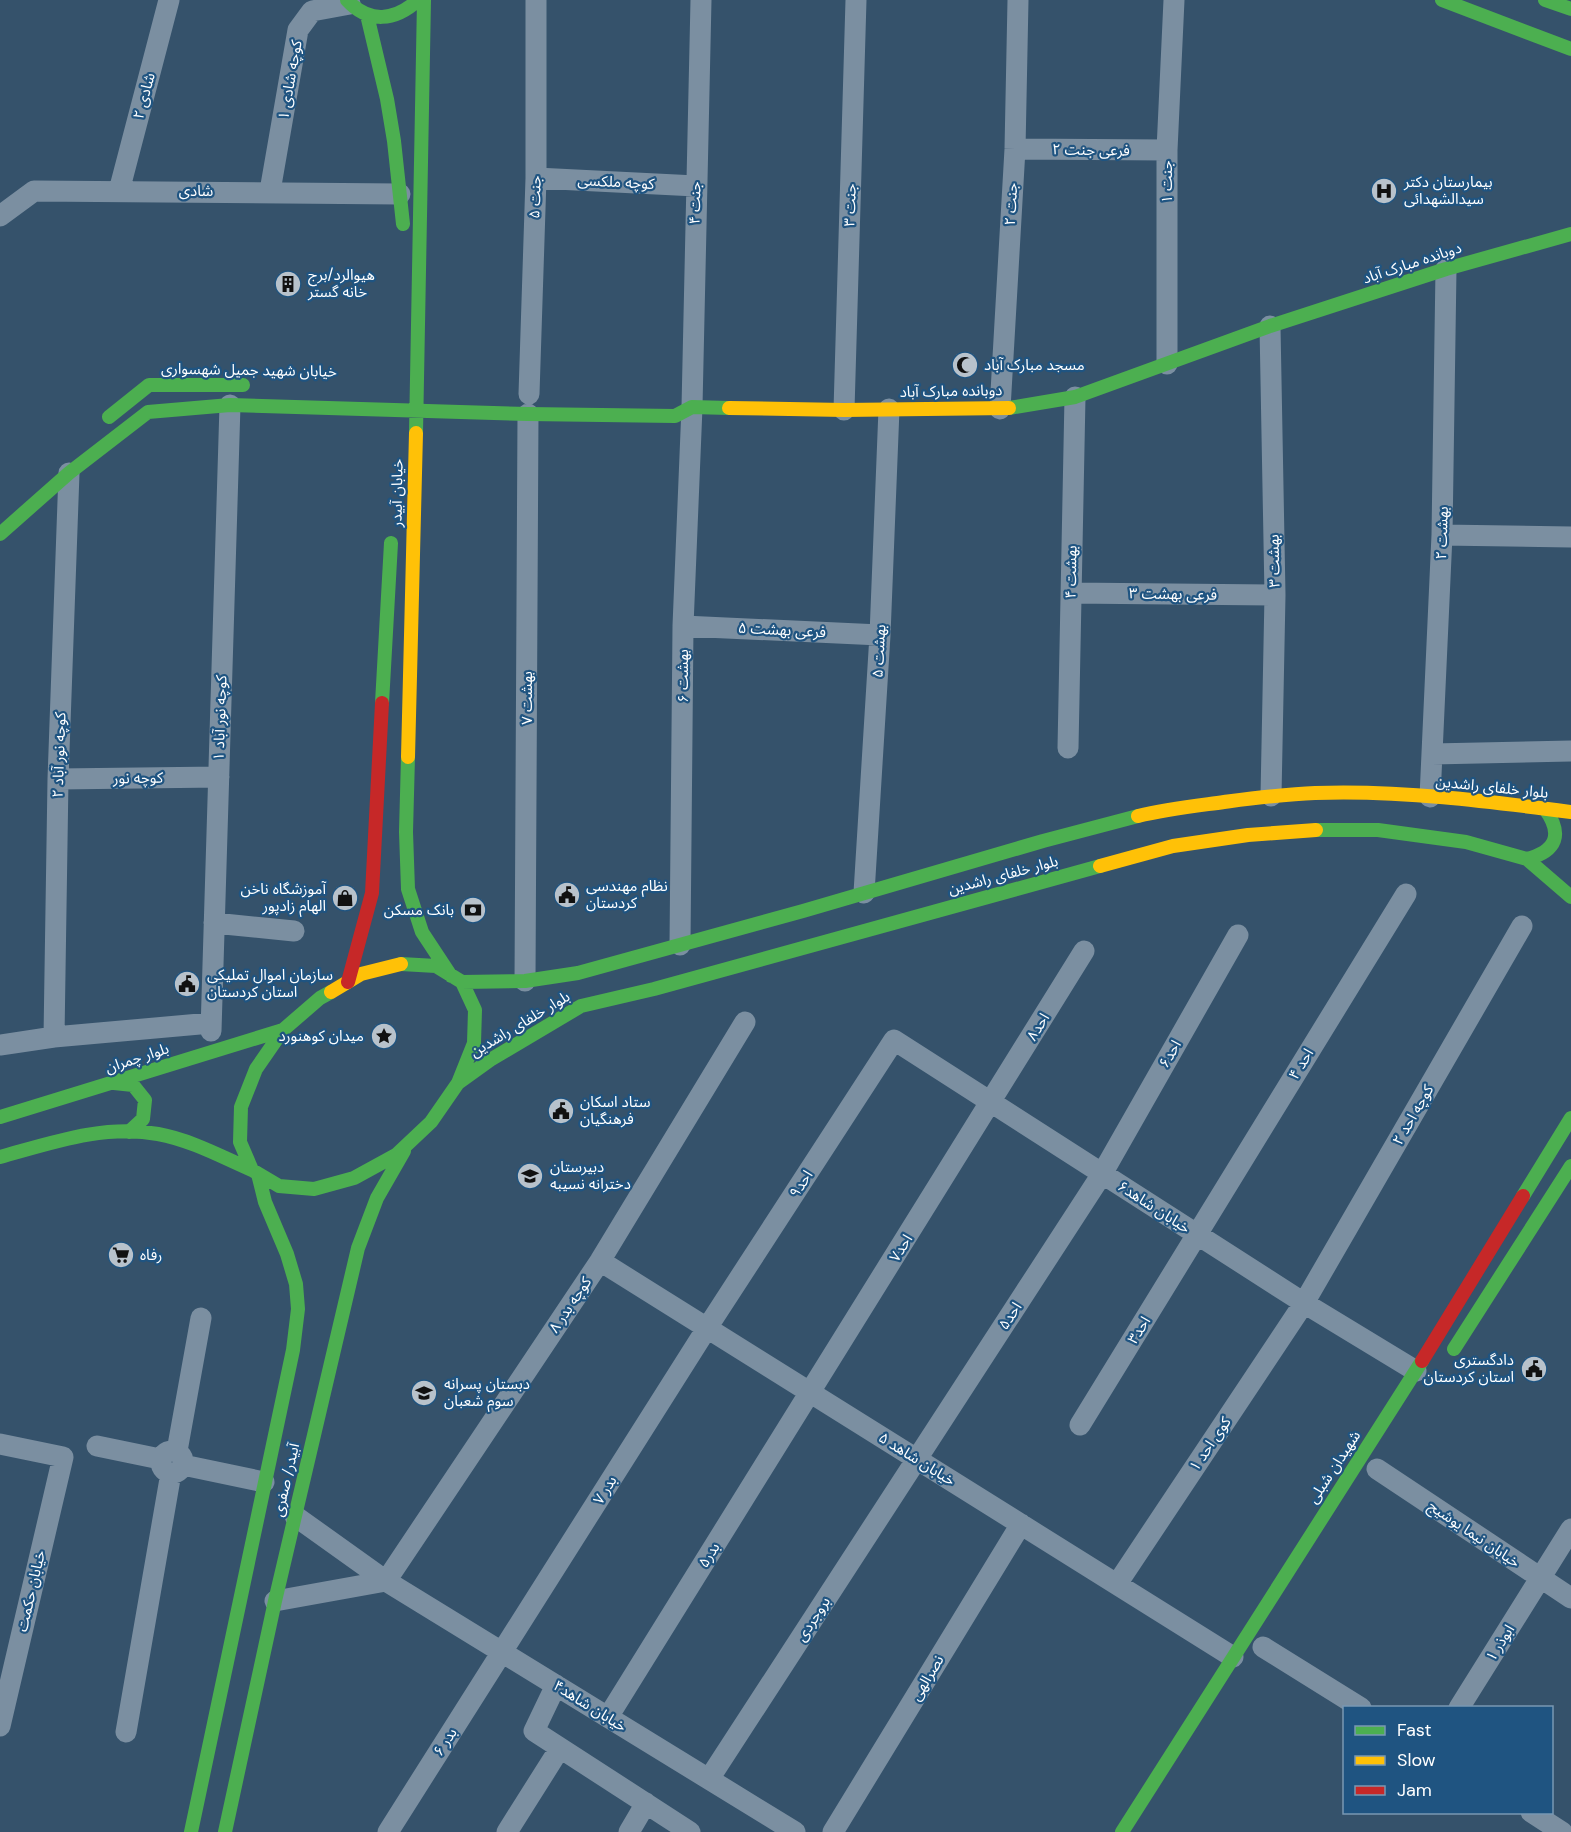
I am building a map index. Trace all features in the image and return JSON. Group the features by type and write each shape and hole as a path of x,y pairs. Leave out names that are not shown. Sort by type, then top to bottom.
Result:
{"main road":[{"path":"355,6 381,18 407,11 418,0"},
{"name":"خیابان آبیدر","path":"424,0 420,87 422,390 415,411 406,832 408,889 422,932 456,979"},
{"path":"1442,0 1571,50"},
{"path":"1547,0 1571,9"},
{"path":"355,6 387,99 400,194 403,237"},
{"name":"دوبانده مبارک آباد","path":"399,405 415,411 529,399 675,416 684,403 844,410 1000,409 1075,397 1270,326 1446,269 1571,234"},
{"name":"خیابان شهید جمیل شهسواری","path":"103,423 149,385 252,386"},
{"path":"0,534 69,473 148,412 230,405 399,405 422,390"},
{"name":"خیابان آبیدر","path":"348,982 363,935 372,893 392,531"},
{"name":"بلوار خلفای راشدین","path":"456,979 525,981 578,973 1043,841 1161,810 1271,796 1348,793 1430,796 1571,812"},
{"path":"1527,859 1539,857 1549,850 1555,840 1556,829 1545,809"},
{"name":"بلوار خلفای راشدین","path":"458,1083 490,1060 581,1006 654,990 1173,846 1248,835 1319,830 1378,830 1466,842 1527,859 1571,897"},
{"path":"0,1157 69,1138 129,1132 157,1134 197,1146 255,1172 279,1186 314,1189 354,1178 396,1155 407,1145 431,1122 458,1083 474,1044 476,1010 456,979 436,966 401,964 361,974 320,998 283,1030 256,1069 241,1107 240,1142 255,1172"},
{"path":"578,973 567,978 566,993 570,1002 581,1006"},
{"name":"بلوار چمران","path":"0,1117 283,1030"},
{"path":"114,1083 133,1085 145,1100 143,1119 129,1132"},
{"name":"شهیدان شبلی","path":"1122,1832 1416,1371 1571,1118"},
{"name":"آبیدر/ صفری","path":"225,1832 275,1601 358,1248 377,1198 407,1145"},
{"path":"1445,1364 1571,1166"},
{"name":"آبیدر/ صفری","path":"191,1832 293,1350 298,1309 296,1285 283,1238 265,1204 255,1172"}],"street":[{"name":"شادی ۲","path":"119,191 169,0"},
{"name":"جنت ۵","path":"529,399 536,178 536,0"},
{"name":"جنت ۴","path":"684,403 696,186 701,0"},
{"name":"جنت ۳","path":"844,410 856,0"},
{"name":"جنت ۲","path":"1000,409 1015,149 1018,0"},
{"name":"جنت ۱","path":"1167,364 1167,150 1174,0"},
{"name":"کوچه شادی ۱","path":"270,191 298,30 312,11 355,6"},
{"name":"فرعی جنت ۲","path":"1015,149 1167,150"},
{"name":"کوچه ملکسی","path":"536,178 696,186"},
{"name":"شادی","path":"0,216 34,191 270,191 400,194"},
{"name":"بهشت ۲","path":"1430,796 1442,535 1446,269"},
{"name":"بهشت ۳","path":"1270,326 1275,595 1271,796"},
{"name":"بهشت ۴","path":"1068,747 1075,397"},
{"name":"بهشت ۷","path":"525,981 529,399"},
{"name":"بهشت ۶","path":"680,945 684,403"},
{"name":"کوچه نور آباد ۱","path":"54,1037 211,1027 230,405"},
{"name":"بهشت ۵","path":"864,893 880,635 888,409"},
{"name":"کوچه نور آباد ۲","path":"54,1037 58,779 69,473"},
{"path":"1442,535 1571,537"},
{"name":"فرعی بهشت ۳","path":"1071,594 1275,595"},
{"name":"فرعی بهشت ۵","path":"683,626 880,635"},
{"path":"1432,754 1571,751"},
{"name":"کوچه نور","path":"58,779 219,777"},
{"name":"احد ۴","path":"1197,1235 1406,894"},
{"path":"214,923 294,931"},
{"name":"کوچه احد ۲","path":"1304,1303 1522,926"},
{"name":"احد۶","path":"1102,1174 1238,935"},
{"name":"احد۸","path":"992,1103 1084,951"},
{"name":"کوچه بدر ۸","path":"386,1581 600,1261 744,1022"},
{"path":"0,1045 54,1037"},
{"name":"خیابان شاهد۶","path":"894,1040 1304,1303 1416,1371"},
{"name":"احد۹","path":"707,1328 894,1040"},
{"name":"احد۷","path":"810,1392 992,1103"},
{"name":"احد۵","path":"917,1459 1102,1174"},
{"name":"احد۳","path":"1080,1425 1197,1235"},
{"name":"خیابان شاهد ۵","path":"600,1261 1233,1657"},
{"name":"کوی احد ۱","path":"1117,1584 1304,1303"},
{"path":"126,1732 173,1462 201,1318"},
{"name":"بدر ۷","path":"503,1652 707,1328"},
{"name":"بدر۵","path":"608,1717 810,1392"},
{"name":"خیابان حکمت","path":"0,1444 63,1457 0,1726"},
{"path":"97,1446 264,1482"},
{"name":"بروجردی","path":"709,1779 917,1459"},
{"name":"خیابان نیما یوشیج","path":"1378,1469 1571,1598"},
{"name":"خیابان شاهد۴","path":"295,1516 386,1581 795,1832"},
{"name":"نصرالهی","path":"833,1832 1021,1524"},
{"name":"ابوذر ۱","path":"1460,1706 1571,1529"},
{"path":"275,1601 386,1581"},
{"path":"1264,1647 1359,1706"},
{"name":"بدر ۶","path":"388,1832 503,1652"},
{"path":"556,1685 534,1731 690,1832"},
{"path":"507,1832 560,1748"},
{"path":"629,1832 646,1803"},
{"path":"1534,1814 1562,1832"}],"traffic: fast":[{"path":"347,0 364,13 382,17 400,12 418,0"},
{"path":"416,433 424,0"},
{"path":"1442,0 1571,49"},
{"path":"1545,0 1571,9"},
{"path":"367,15 387,99 403,224"},
{"path":"1009,408 1075,397 1270,326 1446,269 1571,234"},
{"path":"109,417 149,385 243,385"},
{"path":"0,534 69,473 148,412 230,405 675,416 692,407 729,408"},
{"path":"382,703 391,543"},
{"path":"408,757 406,832 408,889 422,932 451,976"},
{"path":"1527,859 1545,851 1554,840 1554,826 1545,809"},
{"path":"462,982 525,981 578,973 1138,816"},
{"path":"1316,830 1378,830 1466,842 1527,859 1571,897"},
{"path":"458,1083 490,1060 581,1006 654,989 1100,866"},
{"path":"331,992 320,998 283,1030 256,1069 241,1107 240,1142 252,1170 279,1186 314,1189 354,1178 396,1155 431,1122 458,1083 474,1043 475,1010 462,982 436,966 401,964"},
{"path":"0,1117 283,1030"},
{"path":"114,1083 133,1085 145,1100 143,1119 129,1132"},
{"path":"1523,1196 1571,1118"},
{"path":"0,1157 78,1136 118,1131 138,1132 182,1140 252,1170"},
{"path":"225,1832 275,1601 358,1248 377,1198 404,1151"},
{"path":"1454,1349 1571,1166"},
{"path":"191,1832 293,1350 298,1309 296,1284 287,1254 265,1202 258,1174"},
{"path":"1122,1832 1422,1361"}],"traffic: slow":[{"path":"729,408 844,410 1009,408"},
{"path":"408,757 416,433"},
{"path":"1138,816 1270,796 1347,793 1443,797 1571,812"},
{"path":"1100,866 1173,846 1248,835 1316,830"},
{"path":"331,992 361,974 401,964"}],"traffic: jam":[{"path":"348,982 372,893 382,703"},
{"path":"1422,1361 1523,1196"}],"place":[{"name":"بیمارستان دکتر سیدالشهدائی","path":"1384,191"},
{"name":"هیوالرد/برج خانه گستر","path":"288,284"},
{"name":"مسجد مبارک آباد","path":"965,365"},
{"name":"نظام مهندسی کردستان","path":"567,895"},
{"name":"آموزشگاه ناخن الهام زادپور","path":"345,898"},
{"name":"بانک مسکن","path":"473,910"},
{"name":"سازمان اموال تملیکی استان کردستان","path":"187,984"},
{"name":"میدان کوهنورد","path":"384,1036"},
{"name":"ستاد اسکان فرهنگیان","path":"561,1111"},
{"name":"دبیرستان دخترانه نسیبه","path":"530,1176"},
{"name":"رفاه","path":"121,1255"},
{"name":"دادگستری استان کردستان","path":"1534,1369"},
{"name":"دبستان پسرانه سوم شعبان","path":"424,1393"}]}
